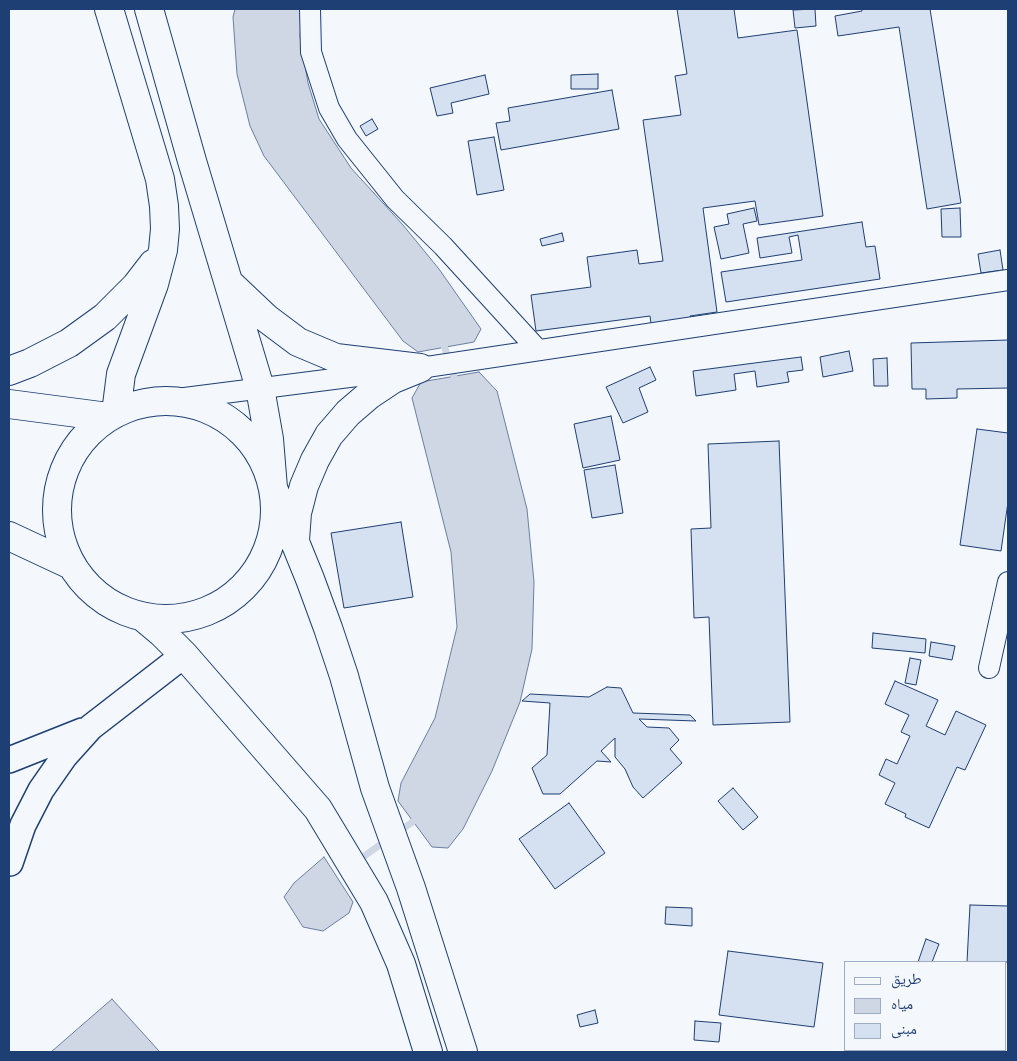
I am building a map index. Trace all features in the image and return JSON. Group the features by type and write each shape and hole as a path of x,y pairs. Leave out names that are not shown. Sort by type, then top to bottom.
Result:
{"highway":[{"path":"109,9 160,179 165,229 163,250 154,284 121,374 112,415"},
{"path":"149,9 227,281 260,388 269,439 273,488 275,519 268,549 253,576 231,598 204,612 174,619 143,617 121,610 101,598 84,583 71,565 58,534 56,500 65,468 83,439 112,415 138,405 161,401 187,403 211,411 234,424 252,442 265,464 273,488 328,628 344,676 376,788 412,888 463,1052"},
{"path":"9,371 30,364 69,343 105,317 136,286 163,250"},
{"path":"227,281 266,318 298,342 336,358 420,368"},
{"path":"295,542 297,513 304,486 315,460 329,435 348,413 369,395 394,379 420,368"},
{"path":"9,404 112,415"},
{"path":"9,536 71,565"},
{"path":"143,617 162,633 184,656 318,809 374,902 402,964 428,1052"}],"street":[{"path":"310,9 310,52 329,108 347,139 395,199 443,246 538,350"},
{"path":"161,401 420,368 1008,280"},
{"path":"989,668 1008,582"},
{"path":"9,859 23,825 41,790 64,757 91,727 184,656"},
{"path":"9,760 91,727"}],"water":[{"path":"235,9 303,9 300,36 308,83 319,119 351,168 403,225 439,269 481,329 474,342 418,352 403,341 264,156 250,126 237,74 233,17"},
{"path":"479,372 497,391 527,509 534,582 532,649 520,702 492,771 463,829 448,848 432,847 398,801 401,783 435,718 457,627 451,552 412,398 421,382"},
{"path":"324,857 353,902 349,913 323,931 303,927 284,897 294,883"},
{"path":"112,999 158,1052 51,1052"}],"building":[{"path":"677,9 734,9 738,38 797,30 823,216 759,225 755,201 703,208 717,312 690,316 691,326 652,331 650,316 536,331 531,295 591,287 587,257 637,250 639,264 663,261 643,120 681,115 675,76 687,74"},
{"path":"815,9 816,26 795,28 793,10"},
{"path":"862,9 930,9 961,203 927,209 899,27 838,36 835,16 862,11"},
{"path":"598,74 598,89 571,89 571,75"},
{"path":"485,75 489,94 451,103 453,113 437,116 430,88"},
{"path":"612,90 619,129 501,150 496,123 510,121 508,108"},
{"path":"372,119 378,129 366,136 360,126"},
{"path":"494,137 504,190 477,195 468,141"},
{"path":"754,208 757,221 743,224 749,253 721,259 714,227 729,224 727,214"},
{"path":"960,208 961,237 942,237 941,209"},
{"path":"862,222 866,247 875,246 880,279 726,302 721,272 802,260 798,235 789,237 792,253 760,258 757,238"},
{"path":"562,233 564,241 542,246 540,239"},
{"path":"1000,250 1003,270 981,273 978,254"},
{"path":"1008,340 1008,388 957,389 957,398 926,399 926,389 912,389 911,343"},
{"path":"849,351 853,371 823,377 820,357"},
{"path":"801,357 803,370 787,372 789,382 757,387 755,371 734,374 736,390 696,396 693,371"},
{"path":"887,358 888,386 874,386 873,359"},
{"path":"650,367 656,380 639,388 648,412 623,423 606,387"},
{"path":"611,416 620,460 583,468 574,424"},
{"path":"977,429 1008,433 1008,502 1001,551 960,545"},
{"path":"779,441 790,722 713,725 709,617 694,618 691,529 711,528 708,444"},
{"path":"615,465 623,513 592,518 584,470"},
{"path":"401,522 413,597 344,608 331,533"},
{"path":"873,633 926,639 925,653 872,648"},
{"path":"931,642 955,646 952,660 929,656"},
{"path":"910,658 921,660 916,685 905,683"},
{"path":"895,681 938,700 926,726 945,735 956,711 986,725 965,770 957,767 929,828 905,817 906,814 885,804 895,783 879,775 886,759 897,764 910,736 901,732 909,715 885,704"},
{"path":"607,687 621,688 633,713 690,715 696,721 639,719 647,727 669,728 679,740 670,749 682,763 643,798 633,787 625,769 615,757 615,738 601,751 611,762 597,761 560,794 543,794 532,768 547,755 550,703 522,701 530,694 589,697"},
{"path":"733,788 758,817 743,830 718,801"},
{"path":"569,803 605,853 555,889 519,839"},
{"path":"970,905 1008,906 1008,962 967,961"},
{"path":"666,907 692,908 692,926 665,924"},
{"path":"926,939 939,944 932,961 918,961"},
{"path":"728,951 823,963 814,1027 719,1015"},
{"path":"595,1010 598,1023 580,1027 577,1015"},
{"path":"695,1021 721,1023 719,1042 694,1040"}],"waterway":[{"path":"442,339 457,386"},
{"path":"397,833 421,816"},
{"path":"356,862 388,839"}]}
